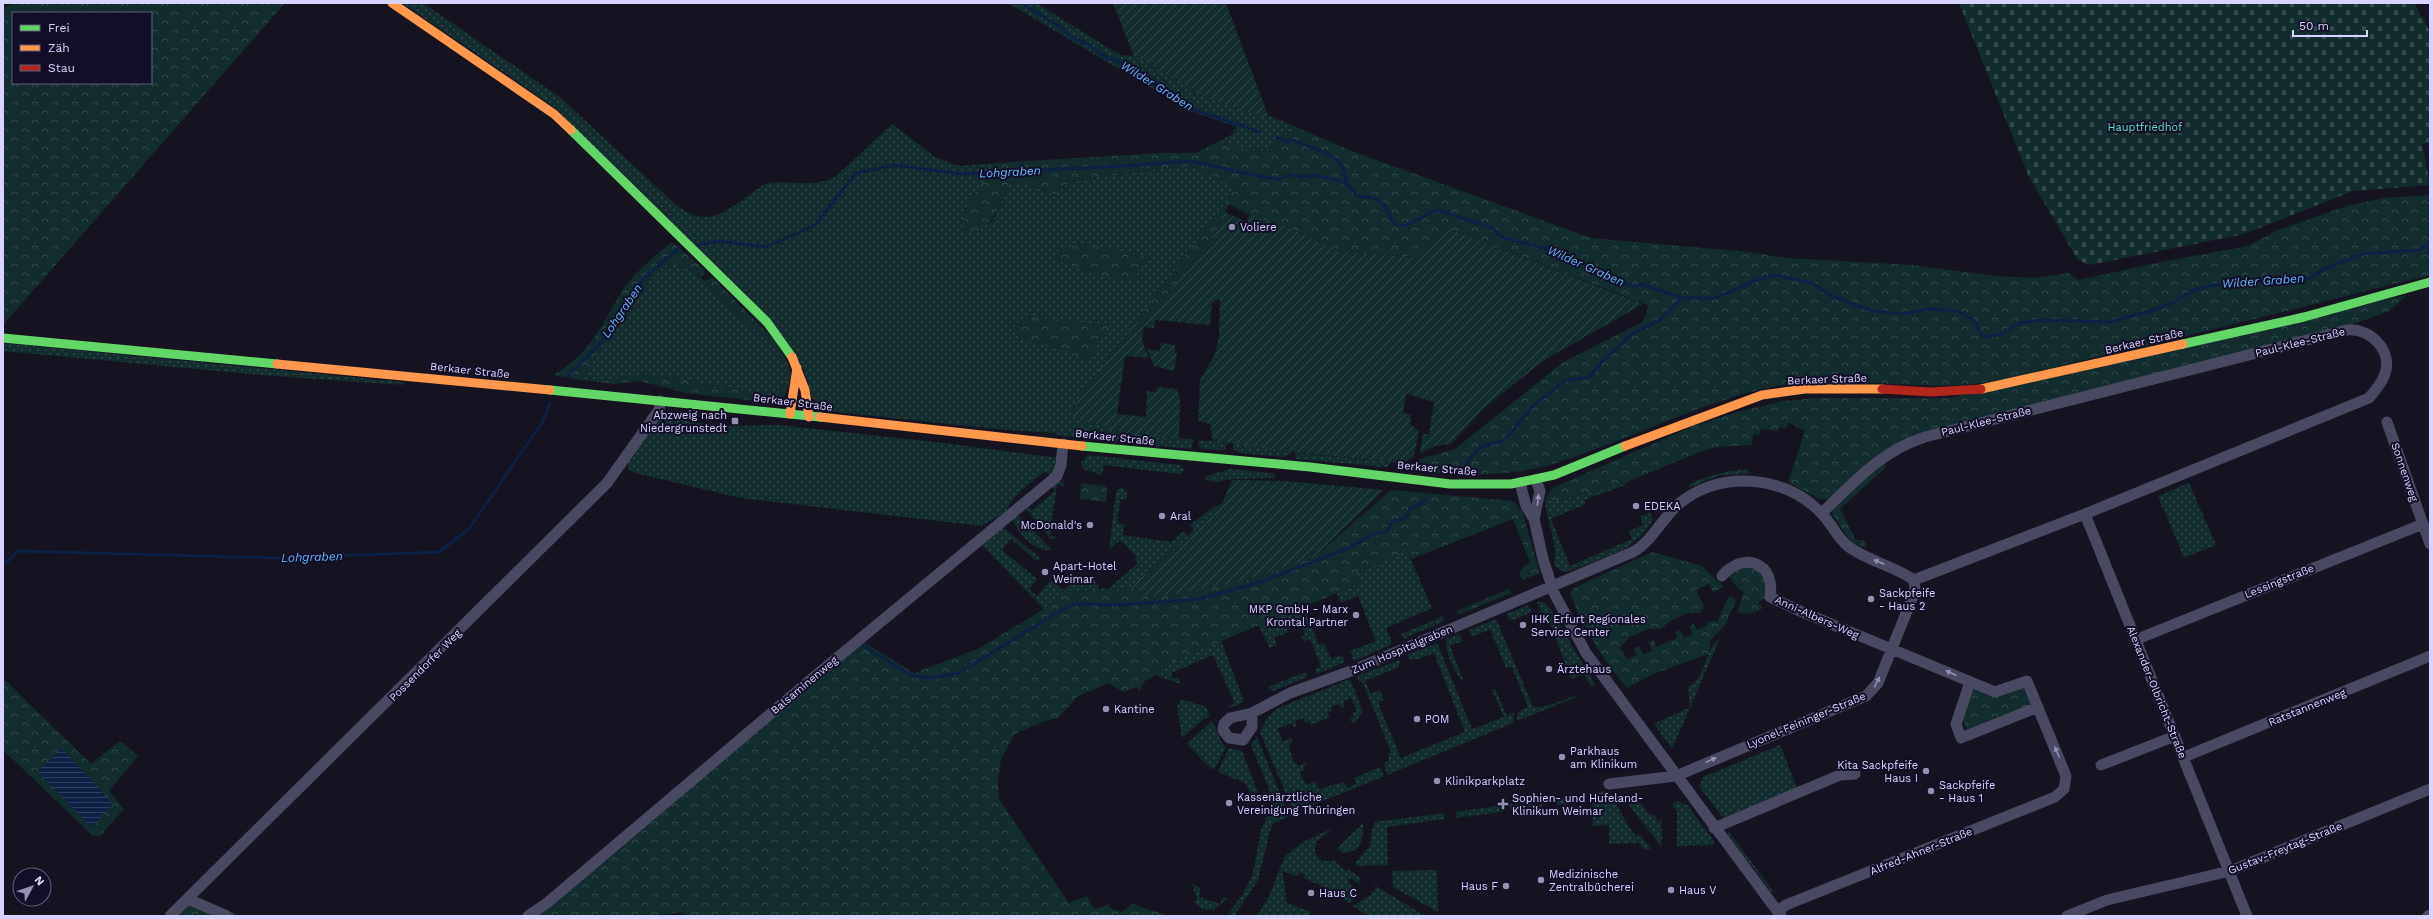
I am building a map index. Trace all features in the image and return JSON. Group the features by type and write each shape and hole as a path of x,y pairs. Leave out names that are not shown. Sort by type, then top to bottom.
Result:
{"main road":[{"path":"392,3 554,114 767,322 785,343 797,368 807,393 809,417"},
{"name":"Berkaer Straße","path":"3,338 790,414 1450,484 1497,485 1536,480 1601,457 1694,418 1762,395 1805,389 1930,392 1986,389 2304,317 2430,282"},
{"path":"790,414 797,368"}],"street":[{"name":"Paul-Klee-Straße","path":"1822,513 1872,464 1905,444 1925,437 2346,330 2359,330 2369,334 2382,348 2386,356 2386,373 2383,380 2369,398 2085,514 1914,580"},
{"name":"Possendorfer Weg","path":"170,916 607,483 659,410 660,401"},
{"name":"Sonnenweg","path":"2387,422 2430,544"},
{"name":"Balsaminenweg","path":"528,916 547,903 814,676 1057,476 1061,465 1063,444"},
{"path":"1534,519 1540,490 1536,480"},
{"path":"1551,586 1639,549 1646,544 1661,521 1674,508 1696,493 1721,484 1751,480 1766,483 1792,492 1822,513 1848,546 1901,571 1914,580"},
{"path":"1520,483 1526,506 1534,519 1542,559 1551,586 1586,653 1779,914"},
{"name":"Alexander-Olbricht-Straße","path":"2085,514 2247,916"},
{"name":"Lessingstraße","path":"2135,640 2423,524"},
{"name":"Anni-Albers-Weg","path":"1722,576 1738,563 1751,562 1758,564 1768,576 1771,587 1770,597 1891,649"},
{"name":"Lyonel-Feininger-Straße","path":"1609,784 1676,776 1866,696 1878,683 1916,591 1914,580"},
{"name":"Zum Hospitalgraben","path":"1252,713 1290,693 1353,670 1551,586"},
{"path":"1891,649 1995,692 2027,681 2038,707 1961,738 1956,724 1970,682"},
{"name":"Ratstannenweg","path":"2184,757 2430,656"},
{"name":"Alfred-Ahner-Straße","path":"1779,914 1786,905 2049,799 2064,789 2066,776 2038,707"},
{"path":"2101,765 2175,736"},
{"path":"1714,828 1840,775 1855,774"},
{"name":"Gustav-Freytag-Straße","path":"2067,916 2107,900 2230,871 2430,789"},
{"path":"188,899 227,916"}],"green space":[{"path":"15,3 285,3 3,325 3,8"},
{"path":"402,3 423,3 561,98 676,205 697,216 707,217 716,215 733,206 768,183 811,183 835,177 892,124 935,157 959,166 996,163 965,210 989,224 995,217 1009,185 1025,183 1055,195 1072,181 1157,169 1192,167 1236,188 1076,402 1071,417 1138,437 1194,439 1191,449 1062,436 1053,433 1007,430 826,411 812,398 804,370 557,109"},
{"path":"1008,3 1036,3 1120,55 1134,56 1204,97 1265,118 1268,115 1298,128 1284,135 1271,148 1252,150 1218,142 1231,135 1237,127 1190,111"},
{"path":"1113,3 1226,3 1268,115 1265,118 1204,97 1134,56"},
{"name":"Hauptfriedhof","path":"1959,3 2414,3 2430,32 2430,142 2422,144 2430,185 2353,191 2244,234 2089,265 2078,260 2029,177"},
{"path":"1298,128 1352,151 1591,238 1749,252 1786,258 1912,265 1995,276 2034,278 2069,273 2078,280 2166,261 2248,246 2278,230 2347,206 2383,198 2430,195 2430,275 2187,336 2028,374 1982,383 1929,386 1821,381 1795,383 1768,388 1700,408 1612,443 1553,464 1515,472 1465,474 1416,470 1414,466 1422,458 1455,449 1562,363 1642,322 1647,313 1648,305 1449,229 1417,257 1337,251 1287,227 1253,217 1229,204 1215,234 1137,332 1139,317 1236,188 1191,167 1157,169 1072,181 1055,195 1025,183 1009,185 993,218 981,229 973,232 963,232 965,213 969,204 996,163 1159,153 1195,153 1218,142 1252,150 1271,148 1284,135"},
{"path":"1225,212 1246,222 1250,215 1287,227 1337,251 1416,257 1449,229 1643,304 1546,359 1486,406 1451,444 1435,446 1420,454 1423,434 1429,434 1434,402 1406,394 1403,413 1411,415 1410,424 1419,431 1414,456 1402,465 1393,462 1291,452 1213,441 1210,424 1198,421 1200,380 1215,354 1219,337 1220,299 1212,302 1210,325 1155,320 1154,328 1144,327 1142,341 1149,358 1125,356 1117,414 1146,417 1147,391 1156,392 1156,387 1177,389 1180,399 1179,439 1138,437 1071,417 1076,402 1139,317 1137,332 1215,234"},
{"path":"672,242 705,270 702,277 679,265 670,264 662,267 640,293 580,380 553,375 567,366 588,346 630,280 647,263"},
{"path":"1083,244 1146,256 1148,261 1134,279 1123,279 1094,275 1057,259 1056,254 1059,249"},
{"path":"670,264 690,270 706,282 735,313 766,340 785,364 787,375 783,386 770,395 666,376 637,374 599,382 580,380 640,293 662,267"},
{"path":"712,277 775,341 787,362 791,374 786,394 781,398 767,402 686,393 640,381 613,384 599,382 637,374 666,376 770,395 783,386 787,375 785,364 766,340 735,313 705,281"},
{"path":"2407,295 2389,311 2346,327 1940,429 1897,443 1870,460 1830,499 1819,499 1788,482 1805,431 1789,423 1786,429 1779,427 1778,431 1760,429 1760,435 1753,434 1752,445 1718,447 1697,453 1627,482 1557,501 1546,499 1552,488 1696,425 1741,411 1783,401 1816,398 1949,398"},
{"path":"1025,316 1110,325 1108,332 1085,362 1062,350 1016,338 1012,328"},
{"path":"3,343 403,382 404,385 273,376 3,351"},
{"path":"1161,343 1175,345 1175,353 1177,353 1174,371 1154,366 1147,349 1160,351"},
{"path":"662,415 691,422 724,426 779,425 944,443 1058,458 1052,476 1044,472 1017,495 1006,512 981,526 741,498 635,473 628,469 628,460"},
{"path":"1199,440 1227,443 1225,450 1201,449 1198,445"},
{"path":"1233,443 1291,452 1291,454 1284,457 1239,453 1233,449"},
{"path":"1295,453 1391,462 1388,467 1383,467 1297,459 1295,457"},
{"path":"1088,455 1180,465 1184,470 1181,474 1178,474 1104,465 1102,475 1083,469 1081,462"},
{"path":"1882,462 1886,467 1840,509 1856,540 1864,540 1866,548 1851,542 1832,514 1833,509"},
{"path":"1230,469 1273,473 1276,478 1232,479 1217,482 1205,480 1207,476"},
{"path":"1748,469 1748,473 1718,476 1689,488 1689,484 1704,478 1725,472"},
{"path":"1232,480 1284,481 1384,490 1313,558 1236,583 1179,593 1149,597 1131,587 1215,514 1212,508 1222,504"},
{"path":"1063,481 1064,486 1057,485 1050,536 1057,537 1052,540 1025,508 1027,506 1031,511 1055,491 1051,486 1056,482"},
{"path":"1627,482 1625,485 1584,500 1586,504 1551,519 1570,566 1632,539 1629,531 1643,525 1640,516 1650,513 1653,520 1645,531 1626,548 1615,554 1566,572 1560,570 1554,565 1554,541 1545,499 1557,501"},
{"path":"1081,483 1105,486 1107,489 1106,502 1080,499"},
{"path":"2189,483 2216,545 2184,558 2158,496"},
{"path":"1121,487 1127,492 1127,499 1120,499 1117,523 1124,524 1123,535 1171,542 1184,531 1188,536 1194,530 1190,525 1212,508 1215,514 1131,587 1107,591 1063,590 1074,581 1078,584 1082,579 1092,577 1100,590 1104,587 1107,590 1138,563 1135,559 1137,557 1120,540 1109,550 1116,492"},
{"path":"1391,490 1513,501 1522,511 1540,573 1522,580 1519,573 1524,566 1530,563 1513,519 1411,559 1407,551 1356,573 1361,583 1164,665 1160,677 1156,675 1145,681 1139,692 1137,687 1123,692 1109,683 1078,696 1058,718 1042,722 1015,734 1001,759 998,782 999,799 1069,903 1087,896 1094,909 1108,905 1112,909 1122,912 1133,903 1167,916 686,916 681,912 651,916 520,916 544,899 855,637 914,673 978,649 1044,609 1063,590 1107,591 1131,587 1149,597 1236,583 1313,558"},
{"path":"1017,514 1052,550 1040,548 1028,541 1023,536 1012,520"},
{"path":"1004,528 1040,558 1037,561 1011,539 1002,550 1037,579 1029,589 1037,596 1051,580 1063,590 1044,609 980,543 999,529"},
{"path":"1407,551 1432,608 1386,628 1392,642 1390,645 1354,661 1350,651 1376,641 1358,596 1341,603 1337,593 1361,583 1356,573"},
{"path":"1652,552 1702,566 1724,587 1713,592 1709,584 1696,590 1705,608 1701,610 1702,612 1691,614 1690,612 1670,621 1661,629 1649,629 1629,637 1620,648 1627,659 1637,655 1634,648 1639,646 1643,655 1652,651 1649,642 1654,640 1656,647 1677,638 1675,632 1680,630 1684,638 1693,634 1689,626 1694,624 1697,630 1707,626 1707,623 1714,620 1717,622 1729,596 1734,597 1736,601 1725,625 1711,640 1708,654 1651,675 1627,688 1610,667 1594,643 1570,593 1574,588"},
{"path":"1747,564 1764,573 1767,595 1758,603 1763,608 1757,612 1747,614 1737,612 1744,592 1739,589 1727,575"},
{"path":"1509,589 1511,593 1458,615 1456,611"},
{"path":"1537,602 1544,602 1550,608 1595,685 1592,687 1583,674 1571,679 1551,626 1541,613"},
{"path":"1528,605 1532,612 1513,620 1509,619 1507,614"},
{"path":"1303,607 1319,645 1324,643 1331,659 1342,655 1345,662 1317,674 1315,669 1321,666 1310,639 1304,642 1301,636 1305,635 1299,619 1285,625 1288,632 1274,638 1277,645 1270,648 1258,625"},
{"path":"1442,617 1444,621 1403,639 1401,634"},
{"path":"1496,619 1533,707 1543,707 1578,695 1579,696 1517,721 1518,712 1528,707 1512,667 1506,668 1490,629 1472,637 1469,630"},
{"path":"1460,634 1462,641 1450,646 1464,682 1454,668 1446,644 1446,639"},
{"path":"1720,638 1672,749 1654,724 1690,707 1688,687 1695,682 1703,670 1710,649"},
{"path":"1221,640 1244,702 1229,708 1228,706 1235,703 1213,655 1171,673 1173,679 1178,677 1181,684 1160,677 1164,665"},
{"path":"1437,643 1472,729 1504,717 1492,690 1495,689 1507,716 1514,713 1513,723 1387,775 1384,764 1389,760 1388,754 1391,752 1362,681 1359,682 1357,676 1400,660 1399,667 1365,681 1371,694 1380,690 1384,700 1378,703 1401,758 1465,732 1434,653 1416,660 1410,659 1407,655"},
{"path":"1305,672 1307,677 1273,691 1268,687"},
{"path":"3,678 91,764 120,741 138,756 109,791 124,809 100,836 93,836 3,750"},
{"path":"1350,679 1363,712 1356,721 1352,723 1350,719 1354,717 1353,713 1357,711 1351,698 1343,702 1345,707 1341,708 1339,704 1331,707 1332,711 1328,713 1330,717 1311,725 1309,721 1305,722 1303,718 1295,721 1297,726 1294,727 1292,723 1277,729 1283,741 1292,738 1293,741 1289,745 1293,761 1300,766 1306,762 1307,764 1303,766 1305,770 1300,772 1306,785 1315,781 1319,789 1344,782 1347,788 1356,784 1354,778 1380,767 1384,776 1294,813 1260,732 1267,718 1278,708"},
{"path":"2022,687 2034,705 1968,732 1962,718 1973,688"},
{"path":"1181,699 1206,707 1210,716 1205,718 1182,738 1177,707"},
{"path":"1212,721 1222,743 1226,747 1214,770 1208,766 1187,744"},
{"path":"1257,737 1289,816 1273,824 1258,880 1234,916 1227,916 1243,894 1253,873 1261,830 1272,806 1272,796 1251,745"},
{"path":"1780,745 1797,788 1723,818 1699,786 1703,777"},
{"path":"1229,748 1242,751 1258,793 1249,791 1245,783 1218,772"},
{"path":"1607,791 1635,835 1641,836 1651,849 1644,850 1639,843 1609,844 1609,825 1593,826 1592,793"},
{"path":"1570,796 1570,803 1557,805 1556,802 1542,804 1542,807 1510,810 1510,804"},
{"path":"1622,796 1627,796 1629,799 1642,804 1648,814 1654,815 1651,808 1658,823 1661,819 1661,846"},
{"path":"1677,801 1687,805 1714,841 1714,845 1677,846 1677,811 1672,805"},
{"path":"1502,805 1502,812 1456,818 1456,812"},
{"path":"1444,813 1444,819 1387,827 1388,865 1358,866 1355,863 1370,846 1372,828 1375,822"},
{"path":"1363,823 1362,840 1358,848 1354,851 1343,853 1337,848"},
{"path":"1333,828 1316,842 1315,853 1322,861 1335,861 1346,871 1348,869 1361,878 1359,882 1361,885 1350,878 1348,880 1347,879 1358,896 1349,903 1326,888 1304,878 1305,874 1298,873 1297,876 1281,871 1284,880 1286,902 1311,912 1309,916 1257,916 1269,896 1285,856 1303,842"},
{"path":"1728,831 1774,892 1772,893 1728,835"},
{"path":"1437,870 1438,912 1393,887 1392,871"},
{"path":"1192,884 1201,888 1199,897 1220,904 1223,897 1227,899 1213,910 1202,909 1194,903 1197,899"},
{"path":"1374,885 1425,916 1368,916 1353,906 1372,894 1369,891 1373,892 1376,888"},
{"path":"196,896 240,916 176,916"}],"water":[{"path":"62,749 113,804 91,827 38,771"}],"waterway":[{"name":"Wilder Graben","path":"1021,3 1059,26 1071,37 1088,44 1108,59 1114,59 1141,78 1162,87 1175,100 1195,110 1260,132"},
{"name":"Wilder Graben","path":"1277,137 1287,142 1293,140 1334,157 1342,166 1348,185 1359,197 1371,197 1379,200 1384,205 1394,222 1399,225 1410,224 1437,210 1493,228 1501,237 1555,251 1573,262 1585,264 1620,282 1635,287 1641,284 1682,298 1715,298 1757,280 1776,275 1813,283 1831,296 1873,311 1903,314 1929,309 1959,311 1973,320 1982,335 1987,337 2002,334 2019,323 2044,320 2109,322 2150,311 2172,303 2196,289 2235,281 2280,283 2311,278 2322,270 2362,254 2420,250 2430,242"},
{"name":"Lohgraben","path":"697,245 718,241 766,247 815,225 856,173 895,165 961,174 1124,166 1191,161 1258,176 1280,179 1288,175 1308,177 1314,175 1337,180 1348,185"},
{"name":"Lohgraben","path":"567,377 606,337 642,280 679,248"},
{"path":"1466,464 1480,447 1501,441 1509,435 1534,405 1566,380 1590,377 1604,359 1618,348 1630,335 1660,320 1682,298"},
{"name":"Lohgraben","path":"3,566 18,551 279,558 439,552 469,529 543,421 550,403"},
{"path":"860,644 913,676 931,678 959,673 1058,612 1076,604 1120,605 1199,599 1261,582 1351,547 1373,534 1386,532 1393,521 1405,519 1411,508 1418,506 1426,499"}],"traffic: fast":[{"path":"571,130 767,322 792,357"},
{"path":"2183,344 2304,317 2430,282"},
{"path":"3,338 277,364"},
{"path":"550,390 820,417"},
{"path":"1082,446 1310,467 1450,484 1511,484 1554,475 1625,446"}],"traffic: slow":[{"path":"392,3 554,114 571,130"},
{"path":"1981,389 2183,344"},
{"path":"792,357 805,390 809,417"},
{"path":"277,364 550,390"},
{"path":"790,414 797,368"},
{"path":"1625,446 1762,395 1805,389 1882,389"},
{"path":"820,417 1082,446"}],"traffic: jam":[{"path":"1882,389 1931,392 1981,389"}],"place":[{"name":"Voliere","path":"1232,227"},
{"name":"Abzweig nach Niedergrunstedt","path":"735,421"},
{"name":"EDEKA","path":"1636,506"},
{"name":"Aral","path":"1162,516"},
{"name":"McDonald's","path":"1090,525"},
{"name":"Apart-Hotel Weimar","path":"1045,572"},
{"name":"Sackpfeife - Haus 2","path":"1871,599"},
{"name":"MKP GmbH - Marx Krontal Partner","path":"1356,615"},
{"name":"IHK Erfurt Regionales Service Center","path":"1523,625"},
{"name":"Ärztehaus","path":"1549,669"},
{"name":"Kantine","path":"1106,709"},
{"name":"POM","path":"1417,719"},
{"name":"Parkhaus am Klinikum","path":"1562,757"},
{"name":"Kita Sackpfeife Haus I","path":"1926,771"},
{"name":"Klinikparkplatz","path":"1437,781"},
{"name":"Sackpfeife - Haus 1","path":"1931,791"},
{"name":"Kassenärztliche Vereinigung Thüringen","path":"1229,803"},
{"name":"Sophien- und Hufeland- Klinikum Weimar","path":"1503,804"},
{"name":"Medizinische Zentralbücherei","path":"1541,880"},
{"name":"Haus F","path":"1506,886"},
{"name":"Haus V","path":"1671,890"},
{"name":"Haus C","path":"1311,893"}]}
